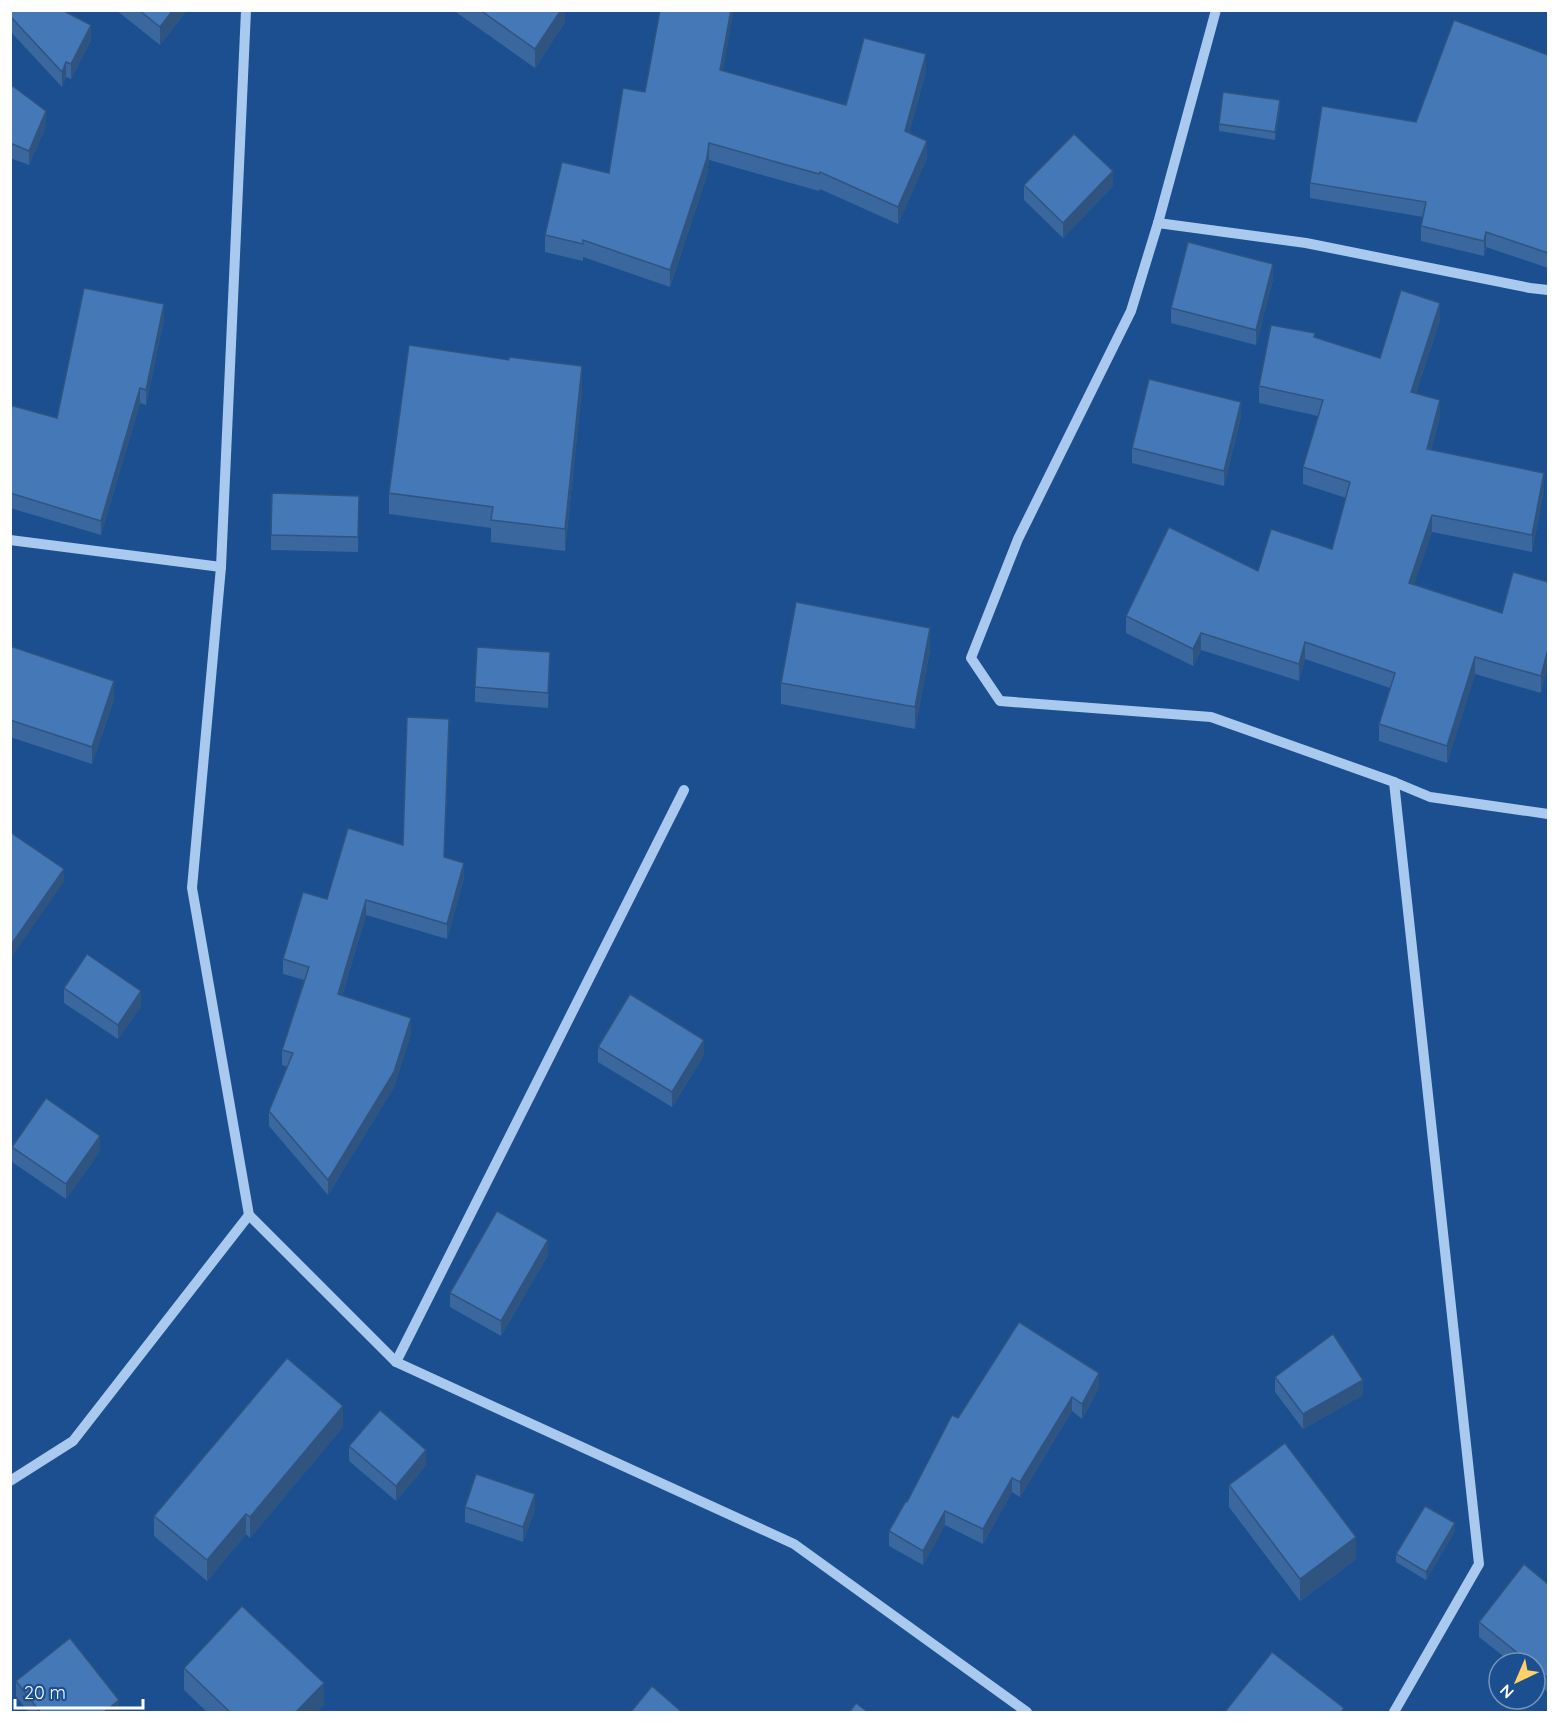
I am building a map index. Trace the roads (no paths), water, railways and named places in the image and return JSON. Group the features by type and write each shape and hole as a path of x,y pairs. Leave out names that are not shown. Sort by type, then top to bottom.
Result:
{"street":[{"path":"246,10 220,567 192,888 249,1215 396,1362 794,1544 1027,1713"},
{"path":"1216,10 1158,223 1131,311 1018,539 971,658 1000,701 1211,717 1430,797 1548,814"},
{"path":"1158,223 1306,243 1548,290"},
{"path":"10,540 220,567"},
{"path":"1394,782 1479,1564 1394,1713"},
{"path":"396,1362 684,790"},
{"path":"10,1481 74,1441 249,1215"}]}
